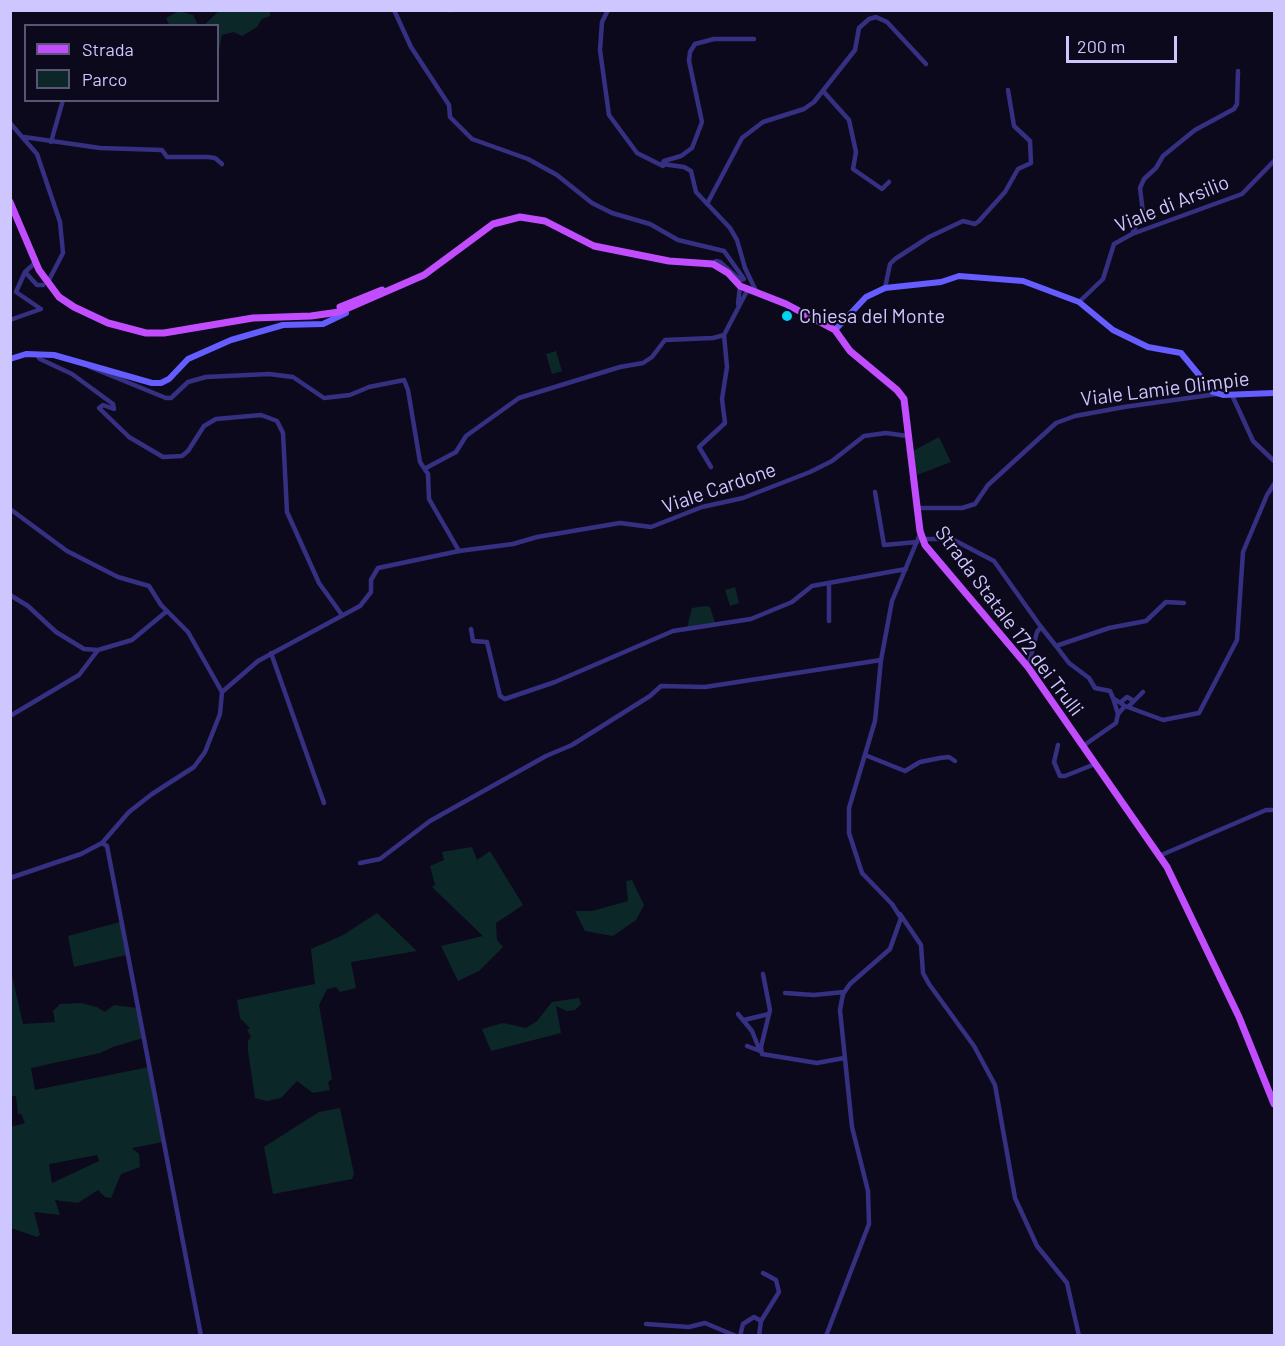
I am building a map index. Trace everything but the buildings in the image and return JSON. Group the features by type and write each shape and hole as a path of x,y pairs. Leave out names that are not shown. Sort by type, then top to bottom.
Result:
{"main road":[{"path":"10,202 22,224 47,284 66,303 108,323 136,332 164,333 253,318 326,316 354,307 432,270 493,224 520,217 545,220 594,246 669,261 713,264"},
{"name":"Strada Statale 172 dei Trulli","path":"713,264 744,287 835,330 850,351 900,394 906,406 907,436 920,538 1028,668 1159,856 1206,945 1275,1104"},
{"path":"326,316 432,270"}],"street":[{"path":"394,10 411,47 449,105 450,117 472,139 499,147 557,175 577,194 612,213 650,224 678,240 724,251 744,279 740,280 720,262 716,261 713,264"},
{"path":"608,10 602,22 600,50 609,115 637,153 664,166 684,167 691,171 696,192 730,228 737,240 756,291"},
{"path":"707,204 742,138 763,122 809,107 855,50 859,28 876,17 887,22 899,33 926,64"},
{"path":"664,166 664,161 681,156 692,148 702,122 689,61 690,52 695,44 714,39 754,39"},
{"path":"1132,234 1143,213 1140,188 1144,179 1156,168 1163,156 1195,130 1234,109 1237,104 1238,72"},
{"path":"885,288 891,264 895,259 929,237 963,222 975,224 1005,192 1018,168 1031,163 1030,141 1014,126 1008,90"},
{"path":"823,91 849,120 856,152 853,169 882,189 889,182"},
{"path":"51,142 62,102"},
{"path":"10,123 24,137 42,164 62,229 62,258 49,280"},
{"path":"24,137 51,142 162,150 167,157 208,156 222,164"},
{"name":"Viale di Arsilio","path":"1079,302 1103,279 1114,243 1132,234 1242,194 1275,161"},
{"path":"10,320 41,309 16,292 25,272 36,262"},
{"path":"25,272 37,285 43,285"},
{"path":"835,330 866,297 885,288 941,282 959,276 1023,281 1079,302 1113,330 1148,347 1181,353 1210,389 1218,394"},
{"path":"711,467 699,447 725,423 722,399 727,367 724,335 737,310 744,287"},
{"path":"10,359 18,355 54,355 152,383 161,383 169,379 188,359 231,340 283,326 320,324 326,316"},
{"path":"426,468 456,452 466,436 519,398 620,367 644,363 652,357 665,340 713,339 724,335"},
{"path":"36,354 40,359 67,371 113,404 114,409 103,405 99,408 129,437 163,457 182,456 188,451 204,426 216,419 261,415 276,421 283,433 287,512 319,584 342,615 271,653 222,692"},
{"path":"87,364 94,370 166,398 171,398 188,382 206,377 269,374 293,377 324,398 350,395 369,387 401,380 406,382 420,462 426,468 429,499 459,551"},
{"name":"Viale Lamie Olimpie","path":"916,508 962,508 975,504 988,485 1027,447 1056,423 1065,419 1124,407 1218,394 1275,393"},
{"path":"1232,394 1253,441 1275,461"},
{"name":"Viale Cardone","path":"342,615 360,606 371,592 371,580 378,568 459,551 513,544 537,537 620,523 651,527 702,507 743,498 810,472 832,461 864,436 886,433 907,436"},
{"path":"1113,698 1163,720 1199,713 1238,640 1243,552 1267,495 1275,484"},
{"path":"875,492 884,545 920,538 952,539 994,561 1069,663 1089,678 1095,688 1110,691 1118,714"},
{"path":"10,509 67,551 118,577 149,586 167,611 188,632 222,692 220,714 205,752 194,767 129,812 102,843 81,854 10,878"},
{"path":"920,538 892,601 881,660 875,721 849,808 849,833 862,873 914,931 921,945 923,973 974,1046 995,1085 1015,1198 1037,1246 1067,1282 1080,1335"},
{"path":"471,629 473,641 487,642 500,696 505,699 575,674 673,631 750,619 792,602 812,586 907,569"},
{"path":"829,584 829,621"},
{"path":"10,595 28,606 56,632 84,649 98,650 132,640 167,611"},
{"path":"1056,646 1109,628 1146,621 1166,602 1184,603"},
{"path":"1028,668 1037,632 1041,627"},
{"path":"10,716 79,675 98,650"},
{"path":"271,653 324,802"},
{"path":"360,863 380,859 430,821 572,745 650,696 661,686 705,687 881,660"},
{"path":"1125,705 1134,701 1143,692"},
{"path":"1083,746 1116,723 1127,697 1134,701"},
{"path":"1058,745 1054,762 1060,776 1095,764"},
{"path":"865,755 905,771 920,762 949,757 954,761"},
{"path":"1159,856 1266,810 1275,810"},
{"path":"102,843 107,846 201,1335"},
{"path":"826,1335 869,1224 870,1203 855,1143 840,1010 844,992 849,984 890,949 901,922 900,914"},
{"path":"760,1051 769,1014 763,974"},
{"path":"785,993 814,995 844,992"},
{"path":"738,1014 744,1020 760,1051"},
{"path":"744,1020 769,1014"},
{"path":"747,1046 766,1055 797,1061 817,1063 844,1058"},
{"path":"759,1335 761,1321 779,1292 776,1280 763,1273"},
{"path":"646,1324 689,1327 705,1323 738,1335 746,1321 754,1317 761,1321"},
{"path":"687,1335 689,1327"}],"green space":[{"path":"179,11 193,15 198,24 169,24 166,18"},
{"path":"219,11 270,11 270,16 262,19 257,27 242,36 234,32 222,35 219,50 219,24 205,24"},
{"path":"556,351 562,371 552,374 546,354"},
{"path":"939,437 951,462 917,475 913,451"},
{"path":"735,587 739,603 730,606 725,590"},
{"path":"710,607 715,623 687,628 692,608"},
{"path":"472,847 477,860 490,851 523,905 496,923 497,940 503,947 479,971 458,981 441,946 483,936 432,887 435,885 430,866 444,860 442,852"},
{"path":"632,880 644,905 636,920 613,936 585,931 575,911 592,911 628,901 626,881"},
{"path":"377,913 417,951 351,962 356,988 340,992 336,987 327,989 319,1005 332,1079 328,1082 330,1090 313,1093 297,1081 281,1098 267,1101 255,1098 248,1051 248,1041 251,1037 247,1030 250,1028 240,1018 237,1000 315,984 311,949 343,935"},
{"path":"120,922 126,955 74,967 68,936"},
{"path":"10,967 23,1024 55,1022 53,1011 60,1004 81,1003 97,1007 105,1012 114,1005 137,1008 143,1038 100,1053 31,1068 35,1090 149,1067 163,1142 132,1148 139,1154 140,1167 121,1174 111,1198 105,1197 98,1190 78,1203 55,1200 60,1215 34,1212 40,1235 37,1237 11,1228 11,1127 25,1123 21,1114 18,1114 16,1096 11,1096","holes":["97,1155 99,1161 52,1183 49,1164"]},
{"path":"579,998 581,1004 575,1010 567,1011 556,1006 561,1033 491,1051 482,1029 503,1023 526,1028 537,1021 552,1002"},
{"path":"340,1108 354,1174 352,1179 273,1194 264,1147 319,1112"}],"place":[{"name":"Chiesa del Monte","path":"787,316"}]}
